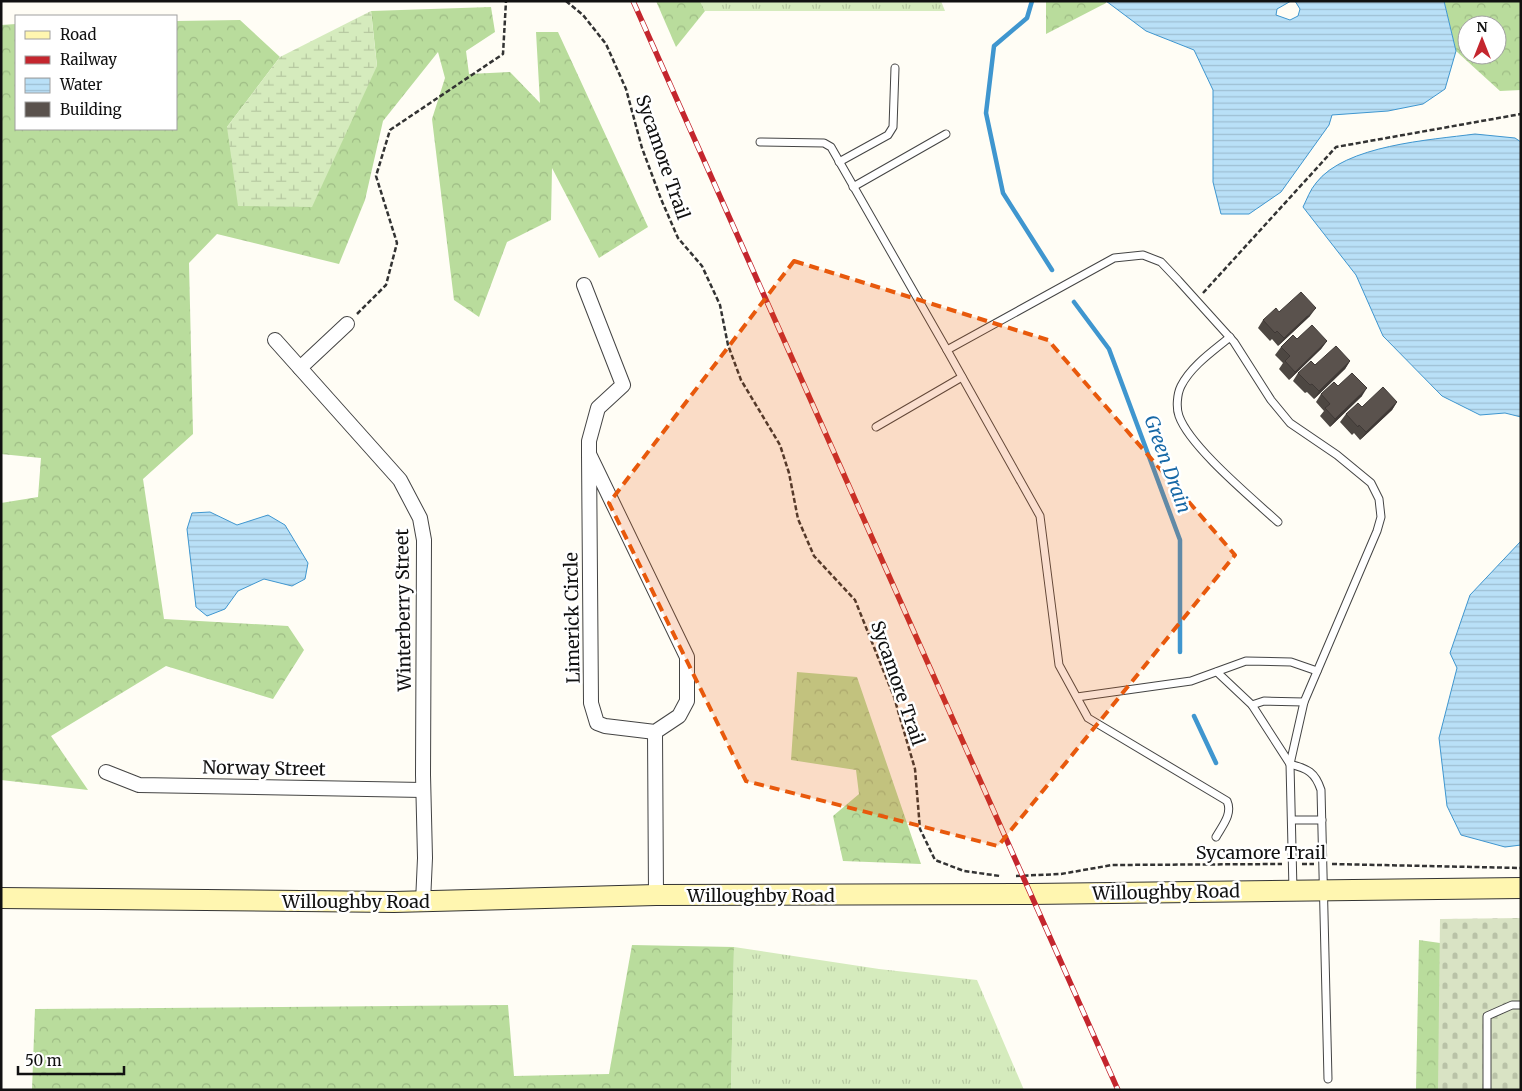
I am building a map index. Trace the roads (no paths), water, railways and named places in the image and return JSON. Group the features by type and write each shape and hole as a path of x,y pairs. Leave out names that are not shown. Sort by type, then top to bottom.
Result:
{"street":[{"name":"Limerick Circle","path":"584,285 623,385 598,408 589,441 591,703 597,723 605,726 654,732"},
{"path":"300,368 347,324"},
{"name":"Winterberry Street","path":"276,340 400,480 420,518 424,540 423,790 425,858 423,902"},
{"path":"589,454 687,657 688,701 679,716 654,732 656,895"},
{"name":"Norway Street","path":"106,772 139,785 423,790"},
{"name":"Willoughby Road","path":"1,898 423,902 656,895 1521,888"}],"lane":[{"path":"839,162 888,135 893,127 895,68"},
{"path":"853,187 946,134"},
{"path":"760,142 824,143 830,147 1040,516 1059,665 1088,718 1227,801 1230,808 1216,838"},
{"path":"947,350 1114,258 1143,255 1161,262 1230,337 1271,400 1290,423 1370,483 1379,499 1381,517 1377,532 1304,702 1290,764 1293,890"},
{"path":"1230,337 1206,356 1181,386 1177,407 1179,417 1196,441 1223,471 1278,522"},
{"path":"876,427 962,377"},
{"path":"1077,697 1191,681 1246,661 1291,662 1318,671"},
{"path":"1217,672 1252,705 1290,764 1310,769 1322,790 1328,1079"},
{"path":"1252,705 1264,701 1304,702"},
{"path":"1292,820 1322,820"},
{"path":"1487,1090 1488,1016 1512,1005 1521,1005"}],"water":[{"path":"1106,1 1291,1 1277,9 1276,15 1290,20 1298,16 1300,9 1295,1 1444,1 1456,51 1445,89 1423,104 1388,111 1332,115 1329,125 1281,192 1249,214 1221,214 1213,182 1213,90 1194,50 1146,31"},
{"path":"1475,134 1515,138 1521,142 1521,417 1505,413 1480,415 1442,396 1383,336 1356,275 1303,207 1316,183 1329,170 1347,160 1390,146"},
{"path":"210,512 237,525 268,515 285,525 308,563 305,579 292,586 264,579 238,591 225,609 207,616 196,607 187,529 192,513"},
{"path":"1521,541 1521,845 1505,847 1461,835 1447,806 1439,738 1457,668 1450,653 1470,595"}],"waterway":[{"name":"Green Drain","path":"1032,1 1027,18 994,46 986,113 1003,193 1052,270"},
{"name":"Green Drain","path":"1074,302 1109,349 1180,540 1180,652"},
{"name":"Green Drain","path":"1194,716 1216,763"}],"railway":[{"path":"633,1 1118,1090"}]}
